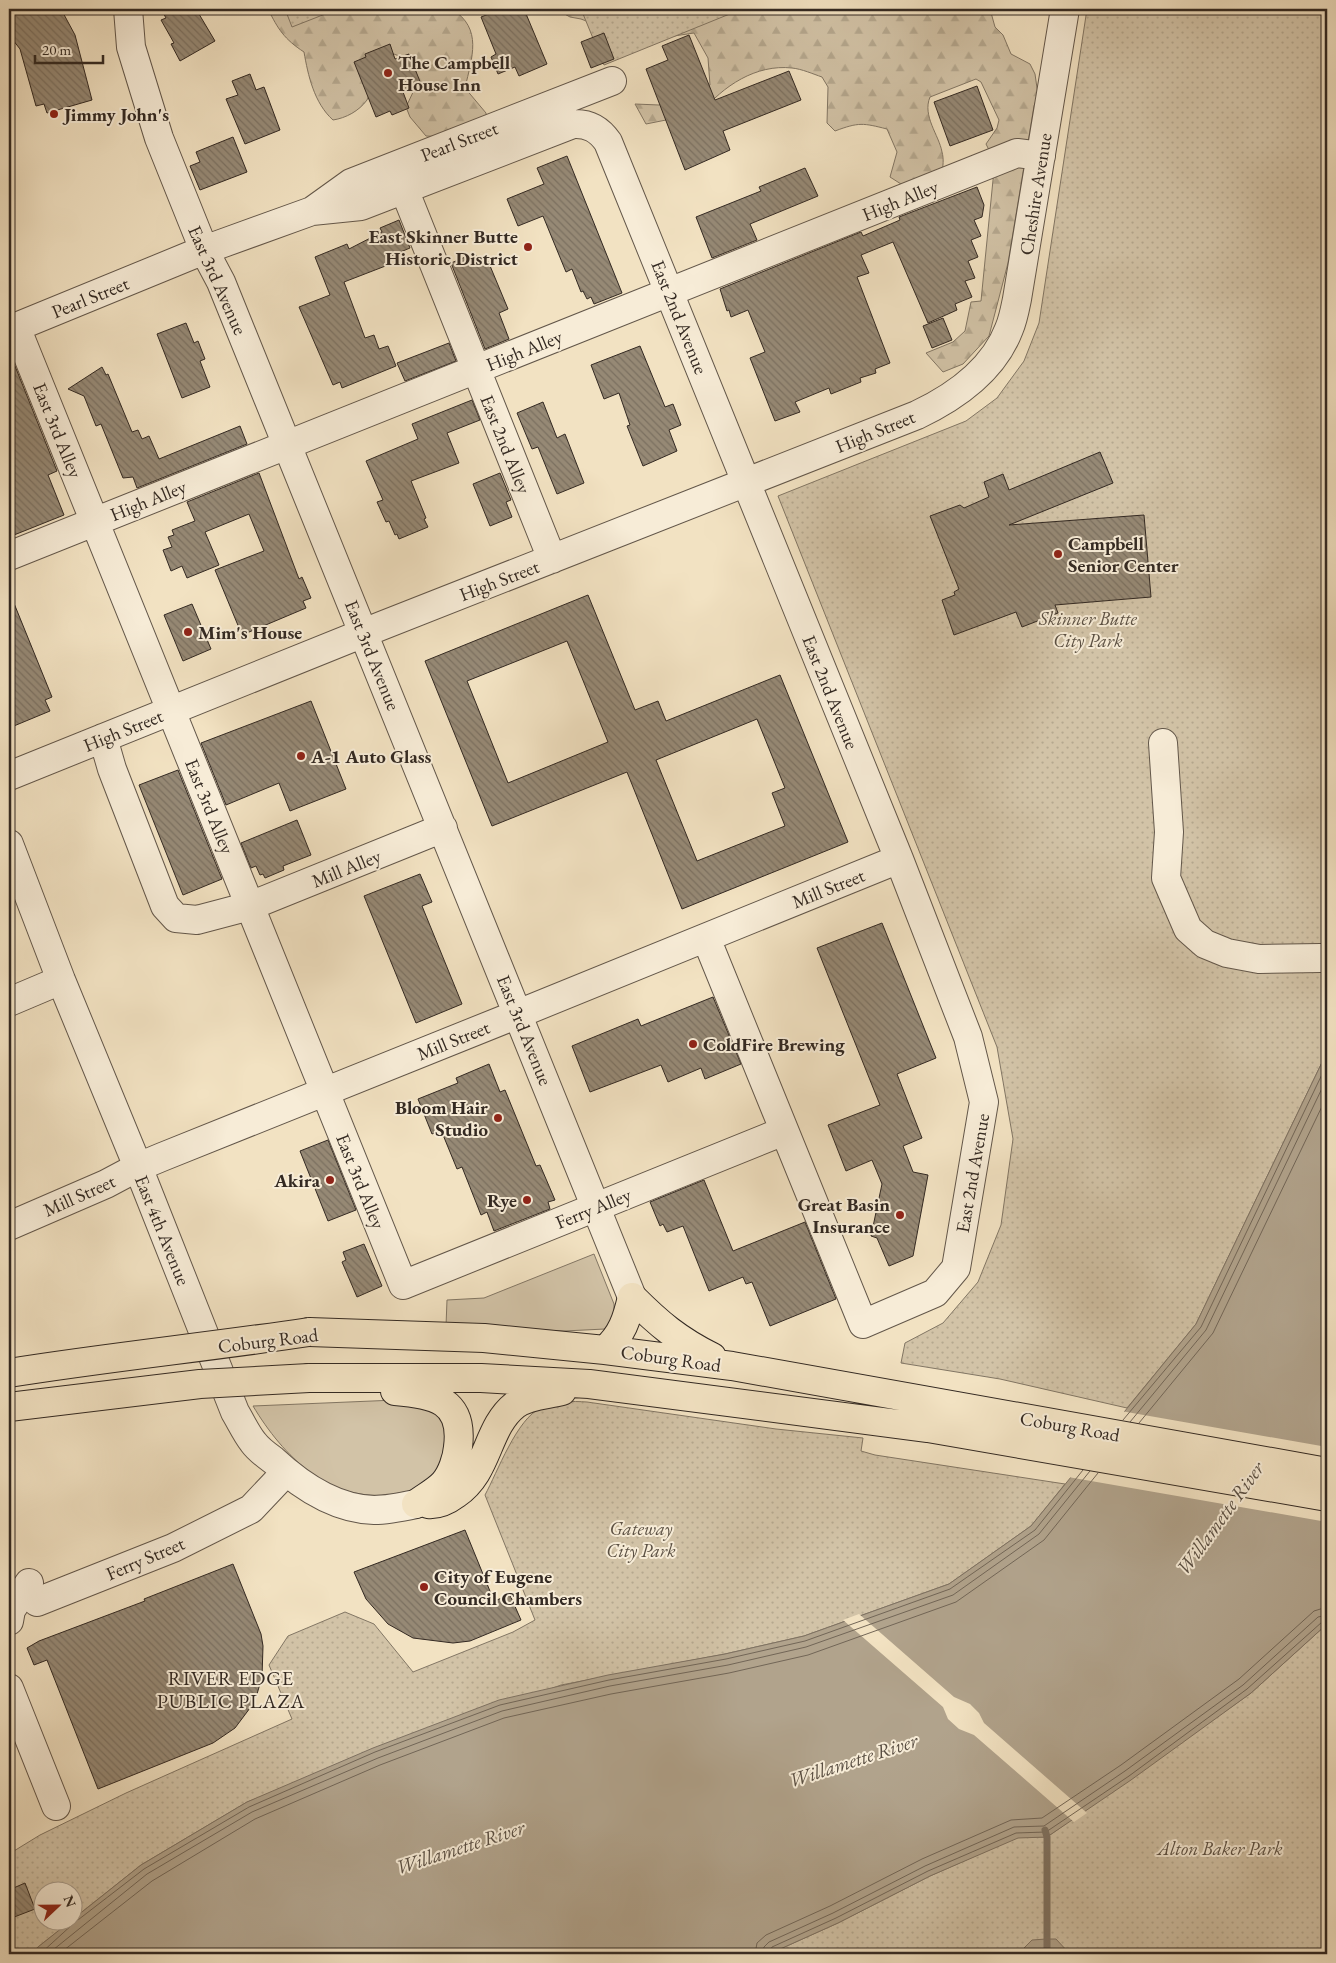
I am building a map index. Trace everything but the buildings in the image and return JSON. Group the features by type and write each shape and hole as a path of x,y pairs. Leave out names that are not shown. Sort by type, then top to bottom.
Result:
{"main road":[{"path":"605,1350 614,1342 625,1324 632,1297"},
{"path":"632,1297 659,1324 683,1342 732,1366"},
{"name":"Coburg Road","path":"9,1373 142,1354 222,1346 309,1332 484,1338 605,1350 732,1366 930,1415 1327,1497"},
{"path":"309,1378 368,1388 422,1393 448,1405 456,1417 460,1432 457,1457 444,1482 416,1504"},
{"name":"Coburg Road","path":"9,1407 200,1384 309,1378 481,1378 589,1384 930,1415 1327,1472"},
{"path":"416,1504 433,1504 449,1499 470,1483 482,1465 498,1426 517,1404 527,1399 589,1384"}],"street":[{"name":"East 3rd Avenue","path":"128,9 131,47 159,138 204,250 221,282 632,1297"},
{"name":"Cheshire Avenue","path":"982,372 1009,330 1017,299 1065,9"},
{"name":"Pearl Street","path":"312,211 351,183 612,81"},
{"name":"Pearl Street","path":"12,329 204,250 312,211 361,206 568,125 588,125"},
{"name":"East 2nd Avenue","path":"588,125 599,131 608,142 899,859 968,1037 984,1102 956,1268 948,1280 935,1293 863,1324 784,1131"},
{"name":"High Alley","path":"9,556 1017,153 1041,156"},
{"name":"East 2nd Alley","path":"404,189 552,559"},
{"name":"East 3rd Alley","path":"12,329 95,522 403,1285"},
{"name":"High Street","path":"9,776 930,408 966,386 982,372"},
{"name":"Mill Alley","path":"103,738 112,769 165,906 176,918 197,920 250,906 443,828"},
{"path":"1163,743 1169,832 1166,878 1188,929 1205,944 1217,950 1243,956 1259,959 1321,958"},
{"name":"East 4th Avenue","path":"9,844 61,980 138,1167 235,1412 254,1443 286,1472 309,1489 331,1501 373,1510 416,1504"},
{"name":"Mill Street","path":"9,1226 106,1184 138,1167 899,859"},
{"path":"706,938 784,1131"},
{"path":"9,1002 61,980"},
{"name":"Ferry Alley","path":"403,1285 784,1131"},
{"name":"Ferry Street","path":"9,1621 11,1610 33,1592 173,1548 251,1509 286,1472"},
{"path":"9,1688 56,1806"}],"green space":[{"path":"268,9 452,9 462,17 472,35 472,55 465,88 486,113 487,124 469,138 426,136 410,117 406,107 415,88 413,77 402,57 391,53 374,63 370,93 364,104 343,118 333,120 321,105 313,88 304,52 291,43 282,33"},
{"path":"285,9 338,9 292,27"},
{"path":"559,9 990,9 995,27 1003,35 1011,54 1030,64 1035,74 1038,95 1034,106 1008,263 989,336 963,364 943,372 926,353 953,342 965,331 971,302 981,301 994,170 991,154 986,144 997,128 999,120 981,82 976,79 930,97 928,104 929,118 943,155 942,173 912,191 890,177 897,152 887,129 861,124 835,131 827,123 828,87 822,77 800,69 779,68 753,73 719,94 701,113 646,124 635,104 659,105 710,85 708,58 694,33 647,40 570,17"},
{"path":"581,9 742,9 604,65"},
{"name":"Skinner Butte City Park","path":"1087,9 1327,9 1327,1052 1196,1324 1127,1408 1000,1379 901,1363 905,1343 943,1323 978,1282 1001,1225 1013,1139 997,1047 778,496 966,421 997,398 1024,361 1039,323"},
{"path":"594,1254 614,1304 614,1317 605,1329 564,1331 446,1326 447,1300 484,1298"},
{"path":"396,1400 428,1407 440,1417 445,1432 446,1464 432,1479 420,1487 394,1494 371,1495 349,1492 329,1484 311,1472 279,1442 253,1406"},
{"name":"Gateway City Park","path":"587,1402 776,1429 863,1438 861,1451 875,1455 1065,1484 1031,1526 949,1584 804,1636 725,1654 561,1685 247,1802 141,1865 82,1912 82,1880 32,1880 32,1930 60,1930 38,1947 33,1954 9,1954 9,1854 40,1835 126,1793 292,1719 269,1665 288,1636 345,1612 374,1624 413,1672 513,1632 535,1620 485,1495 516,1434 532,1414 552,1404"},
{"name":"Alton Baker Park","path":"1327,1624 1327,1954 769,1954 838,1923 930,1876 1018,1837 1047,1837 1251,1693"}],"water":[{"name":"Willamette River","path":"1327,1052 1327,1624 1251,1693 1131,1780 1047,1837 1018,1838 930,1876 838,1923 769,1954 33,1954 38,1947 59,1930 82,1930 82,1912 141,1865 247,1802 373,1748 499,1700 608,1675 725,1654 804,1636 949,1584 1031,1526 1196,1324"},
{"path":"1056,1939 1069,1953 1021,1954 1020,1952 1032,1940"}],"pier":[{"path":"1121,1411 1327,1447 1327,1522 1068,1477"},
{"path":"859,1614 954,1697 970,1704 979,1713 984,1723 1087,1813 1074,1822 974,1735 959,1729 948,1719 943,1707 843,1620"}],"waterway":[{"path":"1045,1830 1047,1837 1047,1954"}],"place":[{"name":"The Campbell House Inn","path":"388,73"},
{"name":"Jimmy John's","path":"54,114"},
{"name":"East Skinner Butte Historic District","path":"528,247"},
{"name":"Campbell Senior Center","path":"1058,554"},
{"name":"Mim's House","path":"188,632"},
{"name":"A-1 Auto Glass","path":"301,756"},
{"name":"ColdFire Brewing","path":"693,1044"},
{"name":"Bloom Hair Studio","path":"498,1118"},
{"name":"Akira","path":"330,1180"},
{"name":"Rye","path":"527,1200"},
{"name":"Great Basin Insurance","path":"900,1215"},
{"name":"City of Eugene Council Chambers","path":"424,1587"}],"district":[{"name":"RIVER EDGE PUBLIC PLAZA","path":"231,1690"}]}
